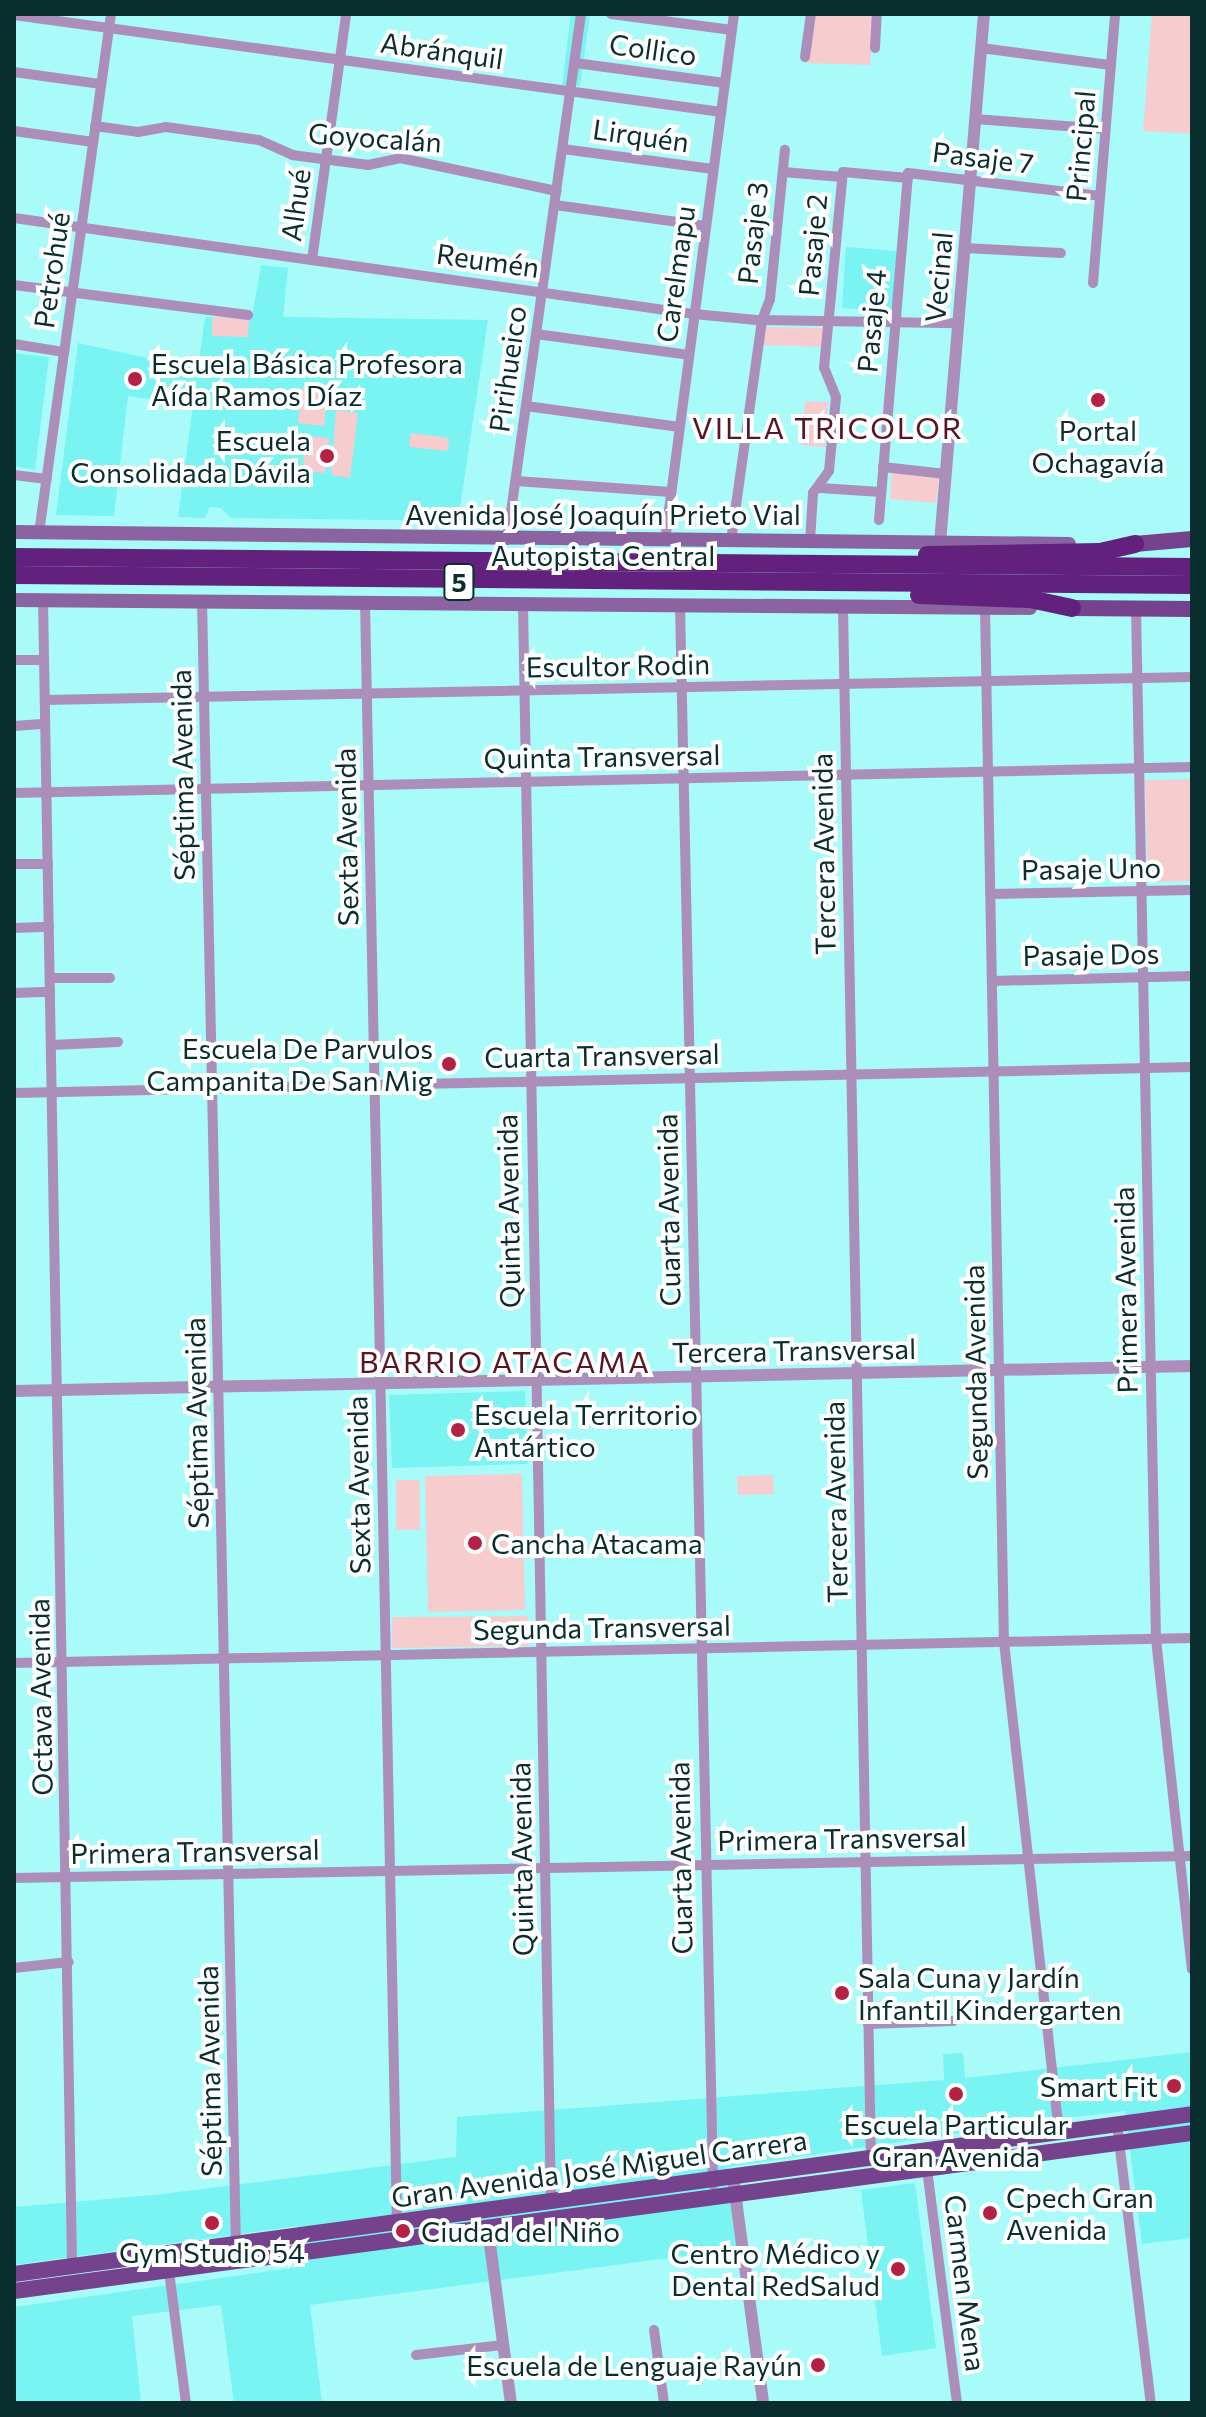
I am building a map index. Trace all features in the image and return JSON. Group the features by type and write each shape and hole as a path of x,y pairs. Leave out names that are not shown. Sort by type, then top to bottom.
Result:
{"highway":[{"path":"880,565 946,553 1085,553 1135,544"},
{"name":"Autopista Central","path":"14,557 1192,567"},
{"name":"Autopista Central","path":"14,575 1192,585"},
{"path":"853,584 924,596 1030,599 1072,608"}],"main road":[{"name":"Avenida José Joaquín Prieto Vial","path":"14,532 940,543 1135,544 1192,539"},
{"path":"14,600 1192,609"},
{"name":"Gran Avenida José Miguel Carrera","path":"14,2274 1192,2114"},
{"name":"Gran Avenida José Miguel Carrera","path":"14,2291 1192,2133"},
{"path":"488,2229 505,2207"},
{"path":"223,2264 236,2244"}],"street":[{"name":"Petrohué","path":"39,533 111,14"},
{"name":"Alhué","path":"312,260 346,14"},
{"name":"Pirihueico","path":"507,540 581,14"},
{"path":"611,14 732,30"},
{"name":"Carelmapu","path":"665,541 734,14"},
{"path":"805,57 811,14"},
{"path":"875,48 877,14"},
{"name":"Vecinal","path":"940,543 984,14"},
{"name":"Principal","path":"1093,283 1115,14"},
{"name":"Abránquil","path":"14,15 721,112"},
{"path":"981,48 1111,65"},
{"name":"Collico","path":"575,63 725,83"},
{"path":"14,72 101,84"},
{"path":"975,119 1105,129"},
{"name":"Goyocalán","path":"95,126 135,132 166,127 259,140 288,154 371,165 400,158 557,191"},
{"path":"14,131 93,142"},
{"name":"Lirquén","path":"563,149 713,169"},
{"name":"Pasaje 3","path":"762,320 770,299 785,150"},
{"name":"Pasaje 7","path":"783,172 970,178 1100,196"},
{"name":"Pasaje 2","path":"810,542 813,493 820,488 829,471 836,397 825,373 842,174"},
{"name":"Pasaje 4","path":"879,520 908,175"},
{"path":"555,205 706,226"},
{"name":"Reumén","path":"14,218 694,314 830,323 958,323"},
{"path":"964,248 1061,253"},
{"path":"14,285 248,315"},
{"path":"731,541 762,320"},
{"path":"536,334 689,355"},
{"path":"14,344 64,352"},
{"path":"526,406 680,427"},
{"path":"883,467 946,474"},
{"path":"14,475 47,479"},
{"path":"516,481 671,492"},
{"path":"820,488 881,492"},
{"name":"Octava Avenida","path":"43,600 68,1877 72,2266"},
{"name":"Séptima Avenida","path":"202,600 236,2244"},
{"name":"Sexta Avenida","path":"365,602 397,2222"},
{"name":"Quinta Avenida","path":"523,604 551,2201"},
{"name":"Cuarta Avenida","path":"680,604 704,1865 714,2199"},
{"name":"Tercera Avenida","path":"843,606 871,2158"},
{"name":"Segunda Avenida","path":"985,607 1004,1642 1059,2132"},
{"name":"Primera Avenida","path":"1136,608 1156,1639 1192,1969"},
{"path":"14,660 44,660"},
{"name":"Escultor Rodin","path":"45,700 1192,677"},
{"path":"14,726 45,724"},
{"name":"Quinta Transversal","path":"14,793 1192,767"},
{"path":"14,864 48,864"},
{"name":"Pasaje Uno","path":"990,894 1192,890"},
{"path":"14,928 49,927"},
{"name":"Pasaje Dos","path":"992,981 1192,976"},
{"path":"50,978 110,978"},
{"path":"14,993 50,992"},
{"path":"51,1045 118,1042"},
{"name":"Cuarta Transversal","path":"14,1093 1192,1067"},
{"name":"Tercera Transversal","path":"14,1391 1192,1366"},
{"name":"Segunda Transversal","path":"14,1663 1192,1638"},
{"name":"Primera Transversal","path":"14,1878 1192,1856"},
{"path":"14,1968 69,1962"},
{"path":"868,2024 953,2021"},
{"path":"1117,2124 1151,2403"},
{"name":"Carmen Mena","path":"927,2169 957,2403"},
{"path":"733,2177 763,2403"},
{"path":"488,2229 511,2403"},
{"path":"169,2271 186,2403"},
{"path":"654,2330 664,2403"},
{"path":"416,2355 503,2345"}],"shaded area":[{"path":"571,14 590,14 580,86 562,85"},
{"path":"813,14 874,14 870,65 807,63"},
{"path":"1152,14 1192,14 1192,134 1143,131"},
{"path":"846,247 897,251 892,312 842,308"},
{"name":"Escuela Consolidada Dávila","path":"261,265 288,268 283,317 488,320 458,521 231,518 221,508 210,507 205,518 178,517 193,405 128,396 114,516 56,515 78,343 198,369 205,317 252,317"},
{"path":"212,317 249,317 248,337 212,336"},
{"path":"764,327 825,328 823,347 762,345"},
{"path":"14,353 49,357 35,470 14,466"},
{"path":"302,387 328,390 324,426 298,423"},
{"path":"805,401 828,402 825,447 801,445"},
{"path":"336,410 358,413 350,478 331,475"},
{"path":"411,433 449,438 448,451 409,447"},
{"path":"307,436 329,438 325,473 302,471"},
{"path":"892,472 939,477 936,503 890,499"},
{"path":"1192,779 1192,881 1148,882 1145,780"},
{"name":"Escuela Territorio Antártico","path":"525,1391 528,1464 392,1468 389,1395"},
{"name":"Cancha Atacama","path":"522,1474 525,1610 428,1612 425,1476"},
{"path":"773,1475 774,1494 738,1495 737,1476"},
{"path":"396,1480 420,1480 420,1530 396,1530"},
{"path":"528,1616 529,1646 392,1648 392,1617"},
{"path":"1192,2052 1192,2238 1142,2244 1125,2111 1066,2118 727,2167 738,2249 310,2305 322,2403 234,2403 221,2305 132,2316 141,2403 14,2403 14,2307 305,2266 297,2226 14,2265 14,2207 154,2195 456,2157 457,2117 944,2080 943,2054 963,2053 965,2078"},
{"name":"Centro Médico y Dental RedSalud","path":"915,2183 936,2348 882,2356 861,2190"}],"place":[{"name":"Escuela Básica Profesora Aída Ramos Díaz","path":"135,379"},
{"name":"Portal Ochagavía","path":"1098,400"},
{"name":"Escuela Consolidada Dávila","path":"327,456"},
{"name":"Escuela De Parvulos Campanita De San Mig","path":"449,1064"},
{"name":"Escuela Territorio Antártico","path":"458,1430"},
{"name":"Cancha Atacama","path":"475,1543"},
{"name":"Sala Cuna y Jardín Infantil Kindergarten","path":"842,1993"},
{"name":"Smart Fit","path":"1174,2086"},
{"name":"Escuela Particular Gran Avenida","path":"956,2094"},
{"name":"Cpech Gran Avenida","path":"990,2213"},
{"name":"Gym Studio 54","path":"212,2223"},
{"name":"Ciudad del Niño","path":"403,2231"},
{"name":"Centro Médico y Dental RedSalud","path":"898,2269"},
{"name":"Escuela de Lenguaje Rayún","path":"818,2365"}],"district":[{"name":"VILLA TRICOLOR","path":"828,427"},
{"name":"BARRIO ATACAMA","path":"505,1361"}]}
